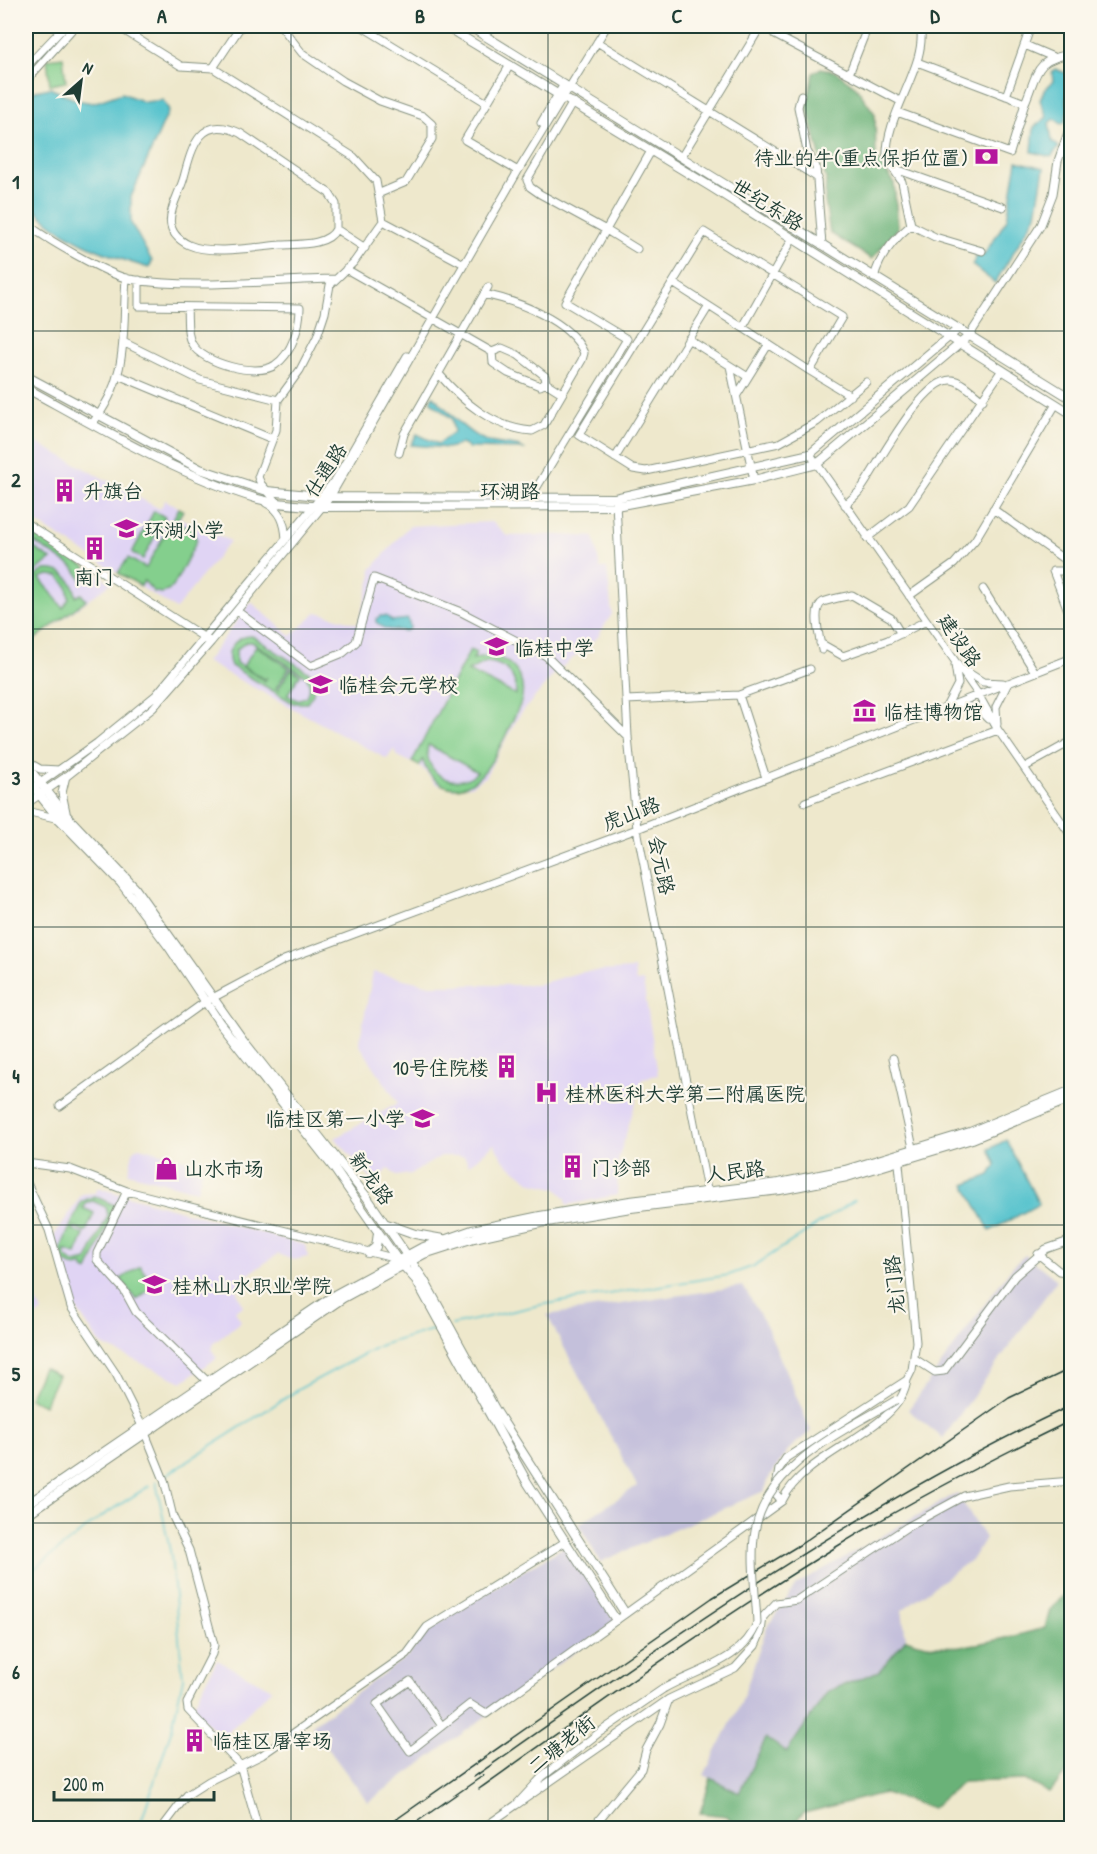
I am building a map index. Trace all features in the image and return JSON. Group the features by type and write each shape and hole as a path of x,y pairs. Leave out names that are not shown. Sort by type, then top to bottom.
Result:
{"main road":[{"name":"世纪东路","path":"445,26 793,238 1071,414"},
{"name":"世纪东路","path":"469,26 1071,399"},
{"name":"环湖路","path":"26,376 200,469 267,491 327,496 531,497 616,502 810,454 957,330"},
{"name":"环湖路","path":"26,388 92,424 192,473 258,499 279,504 318,506 616,502 754,480 817,464 969,336"},
{"name":"新龙路","path":"26,763 37,790"},
{"name":"新龙路","path":"26,778 121,883 333,1167 378,1232 404,1260"},
{"name":"新龙路","path":"209,1000 339,1160 384,1222 404,1260 436,1306 495,1409 625,1613"},
{"name":"人民路","path":"404,1260 447,1239 472,1230 540,1216 814,1184 899,1164 915,1155 1071,1090"},
{"name":"人民路","path":"404,1260 474,1238 520,1227 812,1177 915,1155 978,1137 1071,1098"},
{"path":"384,1222 415,1234 447,1239"},
{"path":"368,1252 376,1247 378,1232"},
{"path":"26,1505 404,1260"},
{"path":"26,1515 207,1381 336,1294 404,1260"},
{"name":"新龙路","path":"451,1333 484,1408 565,1542 616,1620"}],"street":[{"path":"26,67 65,26"},
{"path":"26,81 75,26"},
{"path":"117,26 181,66 213,68 354,157 373,177 380,193 383,221 365,248 330,285 325,313 312,347 300,370 278,400 276,430 259,470 261,484 279,504"},
{"path":"213,68 241,26"},
{"path":"280,26 302,53 343,81 380,101 423,116 432,124 432,139 406,182 380,193"},
{"path":"361,26 487,103"},
{"name":"仕通路","path":"26,804 37,790 153,708 286,539 327,496 560,94 607,26"},
{"path":"682,156 760,26"},
{"path":"769,26 776,35 900,101"},
{"path":"849,74 868,26"},
{"path":"911,225 902,182 887,154 900,101 917,62 922,44 920,26"},
{"path":"1006,96 1031,26"},
{"path":"597,42 818,178"},
{"path":"1024,45 1053,57"},
{"path":"897,112 1010,153 1025,103 1041,63 1053,57 1071,54"},
{"path":"917,62 1025,103"},
{"path":"510,65 465,140 516,170"},
{"path":"801,95 798,107 807,151 815,163 818,178 822,245"},
{"path":"573,102 527,180 530,188 637,249"},
{"path":"969,336 1041,225 1053,194 1058,161 1071,121"},
{"path":"223,126 240,132 329,193 336,204 336,229 326,239 303,244 209,249 188,245 180,238 174,231 170,214 195,142 209,130 223,126"},
{"path":"531,497 627,339 565,303 651,151"},
{"path":"893,168 1002,207"},
{"path":"383,221 463,263"},
{"path":"26,223 75,254 126,278 192,282 334,279"},
{"path":"911,225 935,237 982,250"},
{"path":"874,278 876,268 889,246 911,225"},
{"path":"336,229 365,248"},
{"path":"810,371 842,317 704,232 579,435 633,470 646,471 779,443 799,433 866,382"},
{"path":"743,327 793,238"},
{"path":"346,269 492,352"},
{"path":"92,424 99,416 118,375 125,343 126,278"},
{"path":"140,280 139,306 300,308 300,318 288,349 277,364 260,370 247,369 222,364 200,355 190,342 187,308"},
{"path":"673,283 850,396"},
{"path":"399,453 404,434 438,374 461,335 486,290 542,314 579,344 583,357 541,428 523,430 497,421 472,408 438,374"},
{"path":"615,458 709,306"},
{"path":"688,339 748,377"},
{"path":"125,343 200,380 278,400"},
{"path":"736,395 768,345"},
{"path":"492,352 502,348 518,355 545,376 546,383 562,393"},
{"path":"492,352 494,363 508,374 540,386 546,383"},
{"path":"730,366 754,480"},
{"path":"867,538 909,506 1002,370"},
{"path":"118,375 272,439"},
{"path":"845,505 860,490 914,407 930,391 947,380 954,380 983,400"},
{"path":"909,596 958,560 975,540 1056,404"},
{"name":"建设路","path":"810,454 978,694 998,730 1071,835"},
{"path":"258,499 276,507 281,515 286,539"},
{"name":"会元路","path":"616,502 628,737 637,829 708,1195"},
{"name":"仕通路","path":"208,640 237,611 318,506"},
{"path":"993,509 1071,565"},
{"path":"26,523 208,640"},
{"path":"1071,565 1053,571 1071,621"},
{"path":"237,611 311,666 343,653 356,642 374,578 461,612 546,656 628,737"},
{"path":"983,589 1035,672"},
{"path":"901,634 891,618 852,595 824,602 819,606 817,613 821,647 843,656 901,634 926,621"},
{"name":"虎山路","path":"60,1106 209,1000 284,960 637,829 1071,658"},
{"path":"954,660 970,676 982,682 1008,683 996,707 998,730"},
{"path":"945,707 958,684 954,660"},
{"path":"626,700 739,695 810,669"},
{"path":"739,695 766,778"},
{"path":"945,707 964,705 976,707 998,730"},
{"path":"805,802 998,730"},
{"path":"1025,767 1071,741"},
{"path":"26,763 40,769 64,773 63,817 26,811"},
{"path":"893,1058 915,1155"},
{"path":"26,1163 70,1169 127,1191 404,1260"},
{"name":"龙门路","path":"896,1400 915,1359 915,1326 899,1164"},
{"path":"26,1181 49,1230 69,1304 116,1374 143,1428 165,1481 173,1517 189,1550 213,1638 212,1654 187,1703 188,1710 240,1765 258,1828"},
{"path":"127,1191 97,1253 97,1260 124,1290 136,1312 207,1381"},
{"path":"915,1359 935,1372 944,1371 1002,1292 1038,1254 1071,1240"},
{"path":"1038,1254 1059,1271 1066,1272 1071,1266"},
{"path":"782,1501 775,1493 779,1469 786,1458 907,1380"},
{"path":"442,1726 410,1681 377,1704 410,1751 442,1726 470,1704 486,1714 782,1501 795,1478 891,1412 905,1393 907,1380"},
{"name":"二塘老街","path":"483,1828 516,1805 542,1777 600,1732 663,1689 730,1657 752,1637 757,1623 755,1532 763,1508 781,1479 803,1457 896,1400"},
{"path":"516,1805 669,1699 735,1668 755,1646 761,1632 763,1617 776,1602 797,1600 907,1527 955,1501 988,1489 1071,1481"},
{"path":"162,1828 187,1795 267,1752 406,1653 427,1627 480,1592 565,1542"},
{"path":"592,1828 641,1769 646,1750 660,1724 669,1699"}],"shaded area":[{"name":"环湖小学","path":"26,437 160,509 165,500 184,510 180,518 230,541 176,609 26,516"},
{"name":"临桂中学","path":"492,522 507,536 594,537 600,568 607,568 612,614 597,638 555,673 519,716 485,777 471,786 454,789 436,784 422,768 396,755 394,749 387,759 206,662 251,602 291,636 317,612 358,624 372,575 370,571 409,526"},
{"path":"26,529 111,583 26,647"},
{"name":"桂林医科大学第二附属医院","path":"634,969 636,982 643,981 658,1075 643,1078 618,1160 617,1195 567,1205 566,1198 556,1188 532,1183 504,1161 494,1144 469,1165 464,1156 441,1156 411,1174 396,1176 389,1169 373,1181 335,1138 398,1103 359,1044 373,972 430,985 536,985 581,972"},
{"name":"山水市场","path":"139,1147 204,1164 197,1191 128,1173 134,1149"},
{"name":"桂林山水职业学院","path":"98,1188 305,1245 308,1257 293,1260 278,1254 243,1278 245,1283 235,1287 243,1306 235,1311 241,1321 214,1343 212,1350 217,1358 182,1382 100,1344 70,1299 54,1236 82,1194 95,1193"},
{"path":"1025,1255 1057,1280 943,1438 908,1410 1012,1267"},
{"path":"26,1280 42,1312 26,1325"},
{"path":"743,1286 767,1327 811,1431 788,1450 767,1481 764,1491 600,1562 579,1524 637,1486 547,1315"},
{"path":"957,1493 985,1538 972,1559 902,1610 906,1639 879,1671 828,1691 787,1752 766,1738 739,1793 704,1775 741,1703 767,1627 796,1585"},
{"path":"566,1546 616,1622 368,1802 311,1726 409,1655 426,1632 472,1601"},
{"path":"217,1660 272,1689 222,1738 192,1708"}],"green space":[{"path":"63,57 66,82 50,85 47,59"},
{"path":"821,68 836,72 856,87 875,114 876,157 894,183 898,228 872,259 830,233 825,201 826,179 807,106 813,73"},
{"path":"179,508 183,510 175,524 190,527 197,540 173,587 163,593 154,592 144,581 141,586 118,573 128,558 146,568"},
{"path":"154,511 165,517 143,559 132,553"},
{"path":"26,530 86,567 82,580 73,567 26,537"},
{"path":"26,543 51,559 26,579"},
{"path":"45,570 57,571 70,580 76,597 81,594 86,600 26,646 26,582","holes":["48,575 58,576 67,586 69,599 63,608 40,578"]},
{"path":"252,636 322,681 319,686 314,683 313,694 307,703 293,703 231,666 229,655 232,645","holes":["246,642 252,642 306,676 310,686 306,697 297,700 287,695 300,675 291,669 278,689 280,691 276,688 289,668 256,646 243,666 265,680 267,677 265,681 236,663 236,650"]},
{"path":"470,650 476,652 473,659 484,656 495,657 512,666 522,683 520,705 500,747 481,775 470,784 457,788 443,785 436,780 428,771 423,760 419,766 412,762","holes":["486,662 499,665 508,671 512,676 516,695 468,671","429,745 477,772 469,778 460,780 442,777 430,764"]},
{"path":"94,1196 116,1206 88,1271 83,1268 84,1265 75,1267 65,1262 60,1250 81,1202","holes":["93,1201 106,1207 108,1215 87,1260 74,1263 66,1257 64,1250 76,1254 84,1235 73,1230 75,1227 86,1232 94,1213 83,1208 88,1202"]},
{"path":"140,1266 154,1286 136,1300 121,1279"},
{"path":"43,1368 58,1375 44,1405 29,1398"},
{"path":"1071,1588 1071,1772 1067,1772 1049,1793 1025,1780 963,1782 932,1808 884,1793 804,1813 788,1828 738,1828 727,1816 700,1813 711,1778 739,1793 766,1738 787,1752 828,1691 879,1671 906,1639 922,1644 957,1646 993,1641 1045,1628 1050,1610"}],"water":[{"path":"1055,69 1071,75 1071,85 1066,99 1068,108 1065,123 1061,124 1055,119 1049,123 1052,141 1059,147 1051,157 1032,152 1034,127 1047,117 1040,100 1053,81 1052,73"},
{"path":"50,88 76,100 93,103 122,93 144,102 163,100 169,110 131,197 131,223 152,261 149,268 115,257 66,234 51,224 26,199 26,99 35,91"},
{"path":"1017,161 1044,168 1036,215 995,283 972,265 977,256 984,255 1007,219"},
{"path":"433,396 464,427 478,437 492,443 524,449 469,448 461,444 448,448 411,445 417,434 438,444 454,432 452,419 430,401"},
{"path":"380,616 386,616 392,621 408,619 410,628 406,631 385,629 376,622"},
{"path":"1006,1140 1039,1204 990,1231 965,1185 990,1175 996,1165 989,1149"}],"waterway":[{"path":"452,1325 540,1305 729,1275 754,1266 855,1200"},
{"path":"166,1475 299,1389 381,1345 439,1328"},
{"path":"139,1828 172,1728 183,1678 171,1556 156,1482"},
{"path":"26,1575 102,1516 149,1486"}],"railway":[{"path":"384,1828 712,1598 801,1544 1009,1398 1072,1368"},
{"path":"474,1777 618,1676 840,1531 993,1444 1072,1405"},
{"path":"479,1789 655,1665 790,1576 923,1496 1072,1420"},
{"path":"408,1828 484,1775"}],"place":[{"name":"待业的牛(重点保护位置)","path":"986,157"},
{"name":"升旗台","path":"65,490"},
{"name":"环湖小学","path":"126,529"},
{"name":"南门","path":"94,548"},
{"name":"临桂中学","path":"496,647"},
{"name":"临桂会元学校","path":"320,684"},
{"name":"临桂博物馆","path":"865,711"},
{"name":"10号住院楼","path":"507,1067"},
{"name":"桂林医科大学第二附属医院","path":"547,1093"},
{"name":"临桂区第一小学","path":"423,1118"},
{"name":"门诊部","path":"573,1167"},
{"name":"山水市场","path":"166,1168"},
{"name":"桂林山水职业学院","path":"154,1285"},
{"name":"临桂区屠宰场","path":"194,1740"}]}
